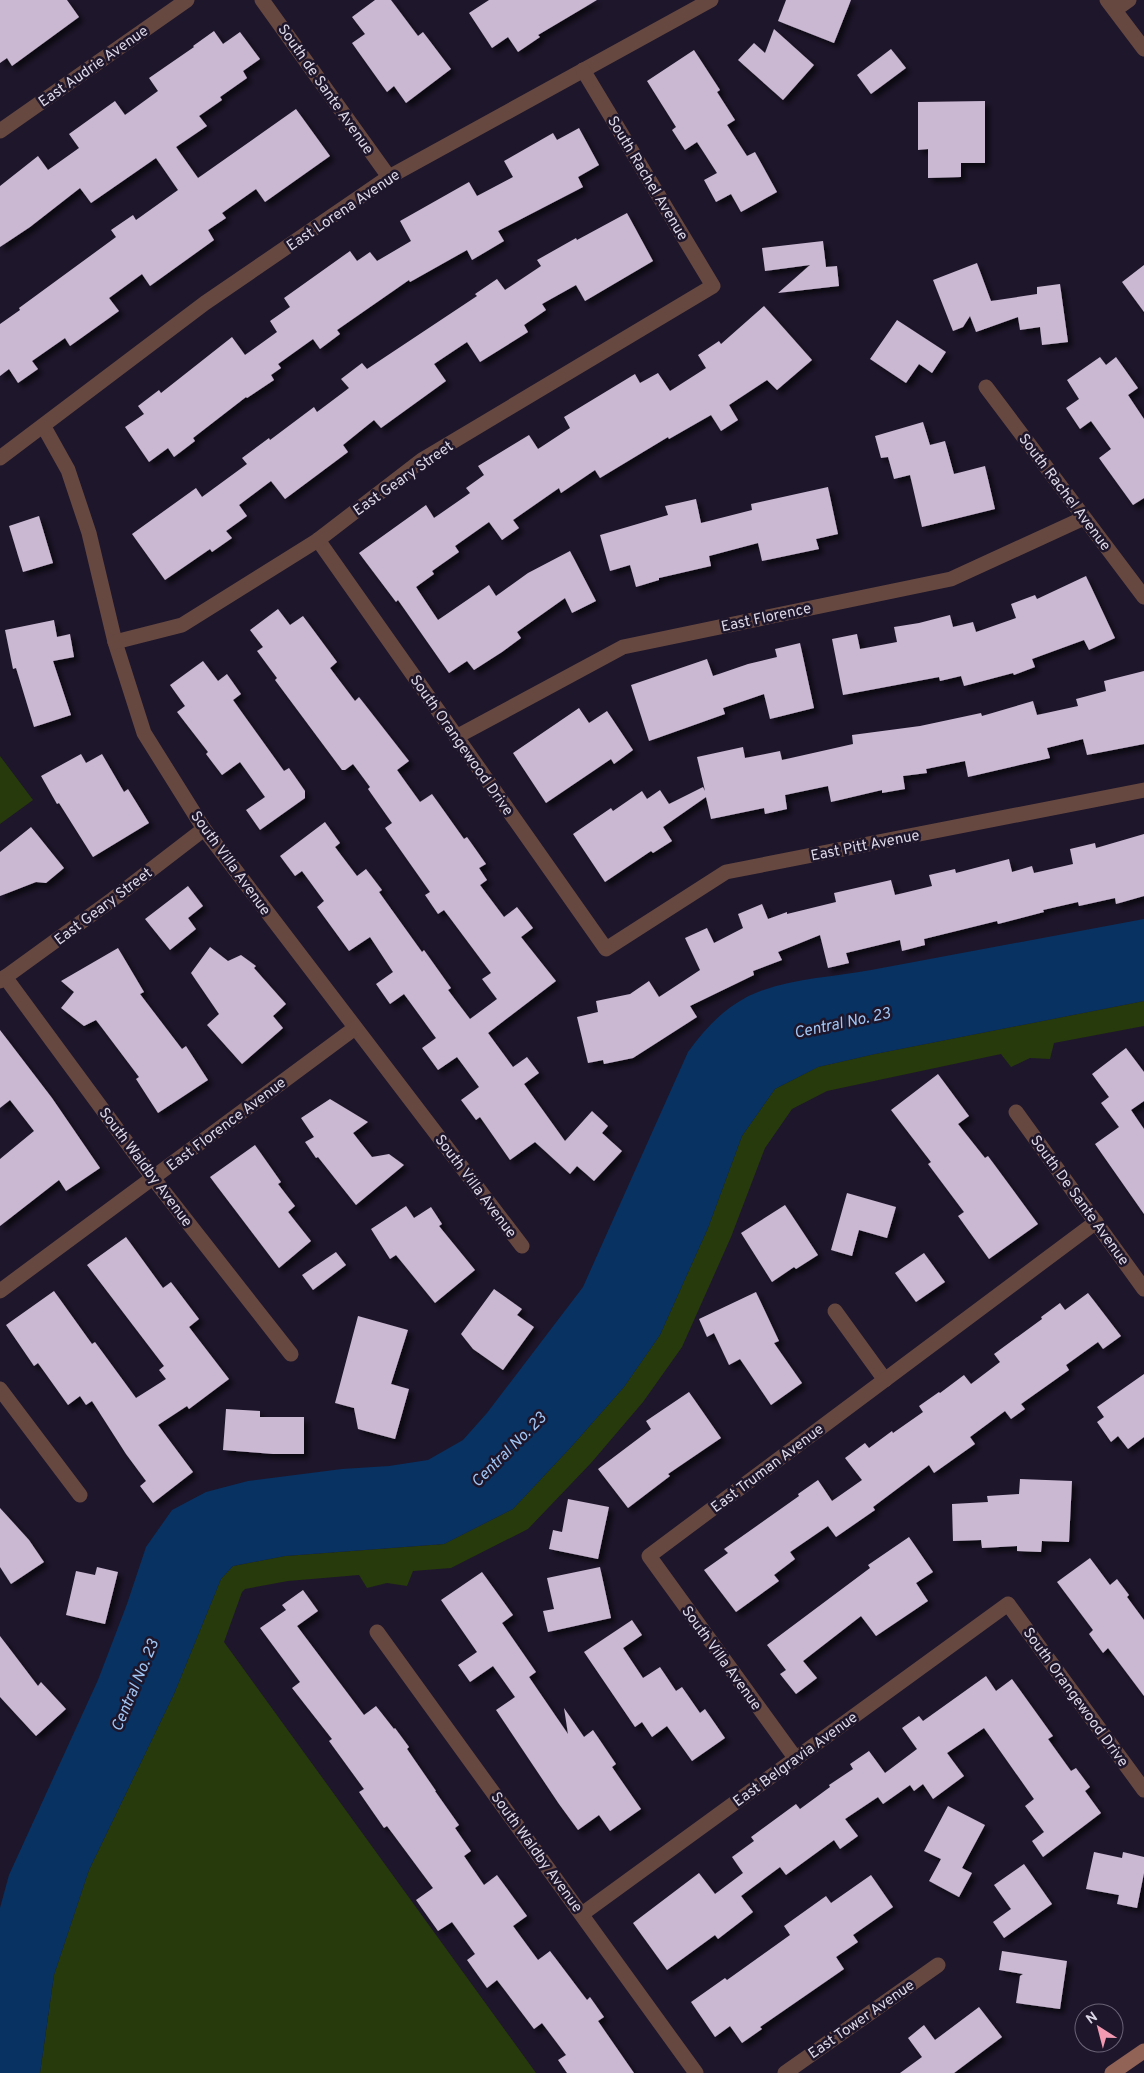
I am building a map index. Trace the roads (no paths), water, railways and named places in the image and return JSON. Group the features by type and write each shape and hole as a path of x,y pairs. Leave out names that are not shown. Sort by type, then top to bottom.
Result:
{"street":[{"name":"East Audrie Avenue","path":"0,131 186,0"},
{"name":"South de Sante Avenue","path":"262,0 389,177"},
{"name":"East Lorena Avenue","path":"0,458 205,303 389,177 711,0"},
{"path":"1129,0 1111,5 1144,49"},
{"name":"South Rachel Avenue","path":"583,70 713,286"},
{"name":"East Geary Street","path":"115,642 182,625 318,540 422,460 713,286"},
{"name":"South Rachel Avenue","path":"986,387 1144,597"},
{"name":"South Villa Avenue","path":"44,426 68,470 89,533 115,642 144,733 204,829 522,1246"},
{"name":"East Florence","path":"456,737 623,647 951,579 1084,518"},
{"name":"South Orangewood Drive","path":"318,540 606,950"},
{"name":"East Pitt Avenue","path":"606,950 726,872 1144,790"},
{"name":"East Geary Street","path":"2,979 113,899 204,829"},
{"name":"South Waldby Avenue","path":"2,979 153,1178 291,1354"},
{"name":"East Florence Avenue","path":"0,1291 355,1028"},
{"name":"South De Sante Avenue","path":"1016,1112 1144,1289"},
{"name":"East Truman Avenue","path":"649,1556 1096,1222"},
{"path":"835,1311 885,1380"},
{"path":"0,1389 80,1495"},
{"name":"South Villa Avenue","path":"649,1556 796,1759"},
{"name":"South Orangewood Drive","path":"1008,1604 1144,1790"},
{"name":"East Belgravia Avenue","path":"582,1914 1008,1604"},
{"name":"South Waldby Avenue","path":"377,1632 696,2073"},
{"name":"East Tower Avenue","path":"785,2073 938,1965"},
{"path":"1112,2073 1144,2051"}],"water":[{"name":"Central No. 23","path":"1144,919 1144,1001 818,1067 775,1089 742,1136 708,1228 660,1335 624,1387 513,1509 444,1544 285,1556 233,1566 221,1579 174,1694 89,1870 54,1975 40,2073 0,2073 0,1908 9,1875 98,1680 146,1547 172,1510 206,1492 248,1481 428,1460 463,1440 487,1413 583,1287 688,1052 700,1036 736,1003 760,991 791,982 871,970"}]}
